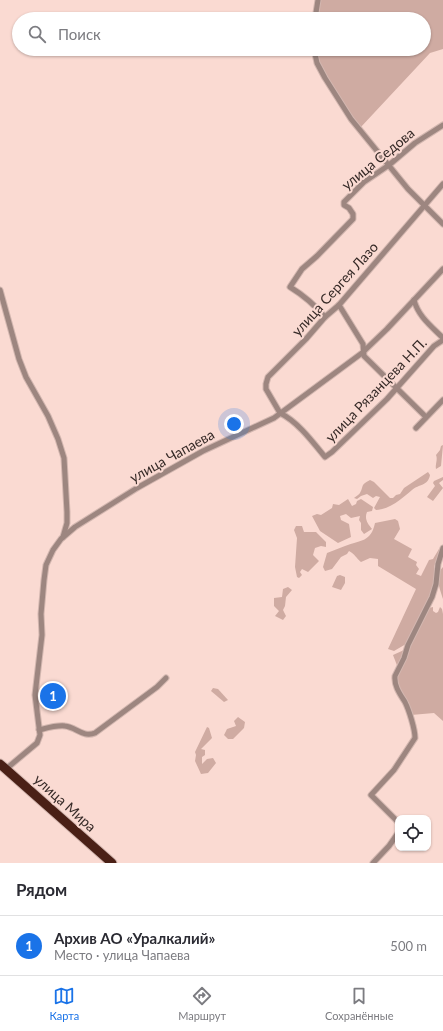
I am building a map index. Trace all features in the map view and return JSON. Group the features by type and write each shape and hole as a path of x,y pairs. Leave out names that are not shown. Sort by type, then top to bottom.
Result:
{"highway":[{"name":"улица Мира","path":"3,766 112,863"}],"street":[{"path":"316,12 318,0"},
{"path":"316,56 317,63 325,78 351,119 408,189 443,224"},
{"name":"улица Седова","path":"325,317 316,306 303,295 290,287 302,269 317,256 352,219 353,214 350,208 344,205 344,202 364,182 416,143 443,125"},
{"name":"улица Сергея Лазо","path":"280,413 266,389 266,380 338,305 425,207 443,184"},
{"name":"улица Чапаева","path":"3,766 37,743 39,739 35,695 42,635 41,614 44,580 46,565 53,550 63,537 75,527 137,488 203,451 274,418 364,350 387,329 443,269"},
{"path":"0,290 19,359 26,377 48,416 58,438 64,458 67,523 63,537"},
{"path":"414,300 421,316 443,339"},
{"path":"338,305 363,344 364,356 426,417"},
{"name":"улица Рязанцева Н.П.","path":"280,413 300,429 325,457 346,439 387,399 396,387 434,346 443,339"},
{"path":"416,428 443,400"},
{"path":"395,819 371,794 394,770 415,738 415,732 405,703 400,695 395,676 404,658 408,645 432,597 443,548"},
{"path":"39,730 66,725 80,733 91,735 157,687 166,678"},
{"path":"373,863 395,837"}],"shaded area":[{"path":"319,0 443,0 443,49 431,53 431,12 318,12"},
{"path":"318,56 427,56 360,128 333,91"},
{"path":"443,445 441,466 436,469 436,455"},
{"path":"428,472 430,475 429,479 425,483 386,508 376,510 374,508 380,497 376,496 373,498 367,494 357,499 354,498 360,494 363,484 370,480 390,498 393,498 400,494 404,488"},
{"path":"443,477 443,480 439,483 443,488 433,501 427,497 435,486 433,483 434,481"},
{"path":"348,499 352,506 361,499 373,507 372,511 367,512 366,517 372,529 364,534 361,530 361,523 359,520 360,516 351,518 346,514 340,516 341,520 349,524 351,537 338,543 320,531 312,516 317,514 321,515 332,508 333,504 339,505"},
{"path":"395,519 398,521 400,529 394,539 412,549 408,557 417,562 416,565 419,569 416,574 421,576 429,560 433,559 439,549 440,550 434,567 435,583 432,586 434,589 406,644 394,651 388,649 416,589 378,566 378,559 370,558 361,562 353,553 349,551 341,557 332,569 325,571 323,567 327,553 368,537 371,534 375,523"},
{"path":"296,526 302,526 304,532 316,532 326,542 326,547 321,546 315,548 313,555 319,561 308,572 302,569 300,572 302,575 299,578 297,577 295,567 297,538 294,530"},
{"path":"443,567 443,599 438,578"},
{"path":"340,575 345,577 345,583 341,590 332,587 337,576"},
{"path":"288,587 292,590 286,597 283,610 286,616 283,620 275,616 279,611 274,606 274,598 282,597 283,589"},
{"path":"433,607 433,611 436,613 440,607 443,614 443,721 434,713 411,715 407,702 397,681 410,644 425,613 429,608"},
{"path":"404,650 398,668 393,655"},
{"path":"213,688 218,689 228,700 224,702 211,691"},
{"path":"238,717 245,722 244,728 233,739 228,739 224,735 227,729 236,726 234,721"},
{"path":"207,727 209,728 212,738 201,749 205,750 205,755 202,757 202,764 207,759 213,758 216,763 208,773 201,774 195,761 195,752"}],"place":[{"name":"Архив АО «Уралкалий»","path":"53,696"}]}
